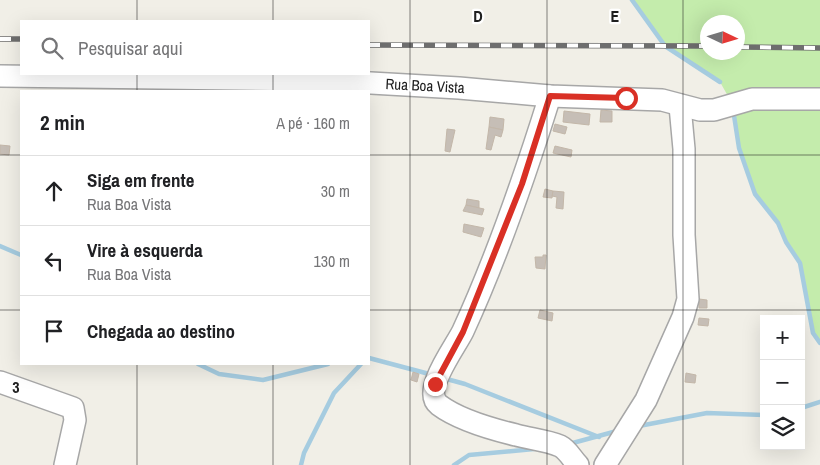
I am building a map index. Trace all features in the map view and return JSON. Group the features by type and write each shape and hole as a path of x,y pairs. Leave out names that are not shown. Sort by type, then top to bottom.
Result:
{"street":[{"name":"Rua Boa Vista","path":"0,76 318,80 459,88 550,96 662,100 680,106 710,111 752,99 820,99"},
{"path":"550,96 522,184 463,332 438,376 433,394 434,400 439,405 456,415 515,435 561,446 578,465"},
{"path":"605,465 646,400 683,317 688,299 689,278 684,235 684,148 680,106"},
{"path":"0,382 73,408 75,420 65,465"}],"green space":[{"path":"633,0 820,0 820,343 813,333 800,263 786,242 778,223 755,194 739,148 733,105 720,82 665,46"}],"building":[{"path":"601,110 612,111 612,122 600,122"},
{"path":"564,111 590,114 589,125 563,122"},
{"path":"490,117 504,119 503,130 489,127"},
{"path":"555,124 567,127 565,134 553,131"},
{"path":"489,127 503,130 501,137 495,135 491,150 486,149"},
{"path":"447,129 455,130 450,152 445,151"},
{"path":"0,145 10,146 9,155 0,154"},
{"path":"555,146 572,150 571,157 553,153"},
{"path":"545,189 553,191 552,198 543,197"},
{"path":"553,191 564,192 563,209 556,208 557,197 552,196"},
{"path":"467,199 479,201 479,208 466,205"},
{"path":"466,205 484,209 482,215 463,211"},
{"path":"464,224 484,228 481,237 463,232"},
{"path":"543,255 546,255 545,269 536,268 535,257 543,257"},
{"path":"699,299 707,300 707,308 699,308"},
{"path":"540,310 553,313 552,321 538,318"},
{"path":"699,318 709,319 708,326 698,325"},
{"path":"413,372 419,374 417,382 411,380"},
{"path":"686,373 696,375 695,383 685,382"}],"waterway":[{"path":"632,0 665,46 720,82"},
{"path":"733,109 739,148 755,194 778,223 786,242 800,263 813,333 820,343"},
{"path":"0,246 20,255"},
{"path":"370,358 433,375"},
{"path":"200,365 219,374 263,380 324,365"},
{"path":"301,465 304,453 334,393 360,365"},
{"path":"443,378 465,384 599,437"},
{"path":"805,407 820,402"},
{"path":"639,426 707,413 760,415"},
{"path":"569,444 617,431"},
{"path":"454,465 469,455 534,449"}],"railway":[{"path":"0,39 20,39"},
{"path":"370,45 700,46"},
{"path":"745,47 820,48"}],"route":[{"path":"435,384 463,332 522,184 550,96 626,98"}]}
